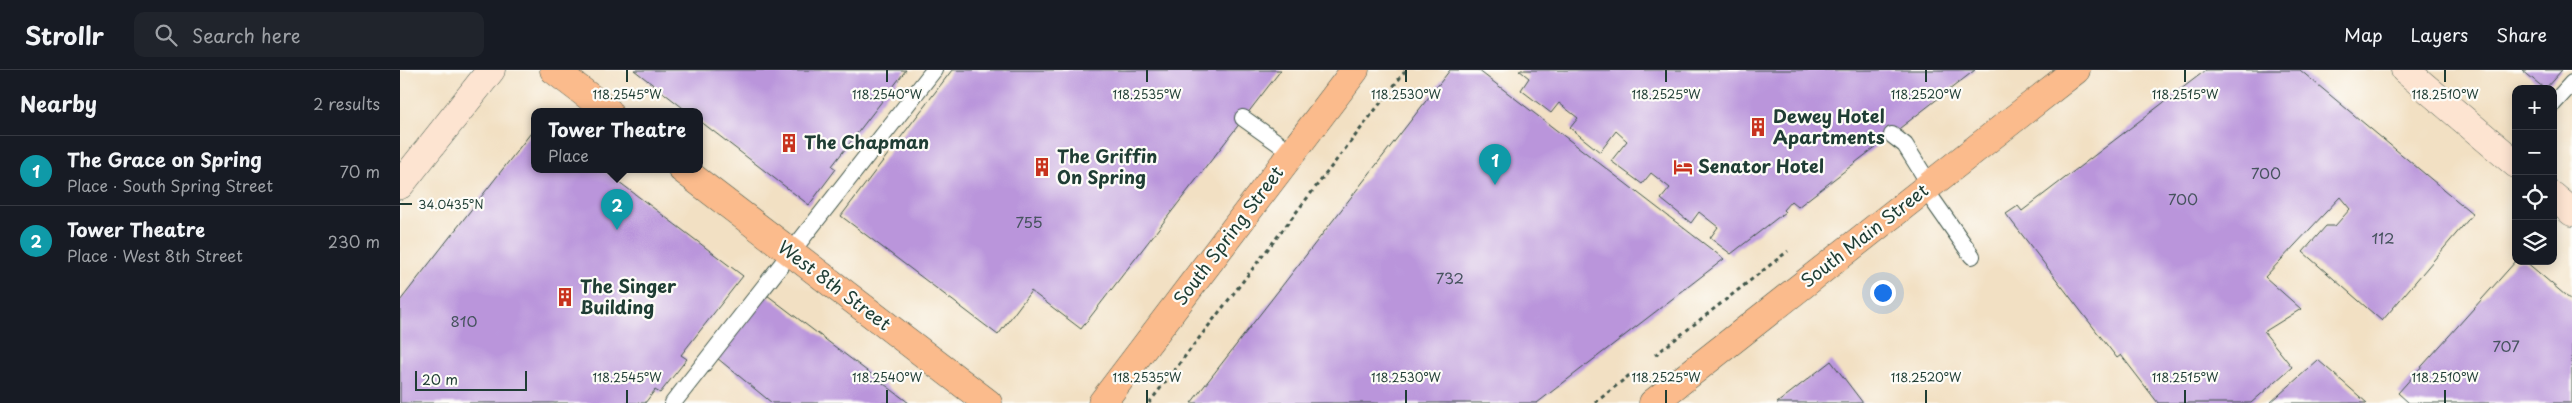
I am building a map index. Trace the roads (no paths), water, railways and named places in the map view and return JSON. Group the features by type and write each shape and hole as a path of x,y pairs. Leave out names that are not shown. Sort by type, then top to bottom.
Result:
{"main road":[{"path":"400,185 491,70"},
{"path":"554,70 604,108"},
{"name":"South Spring Street","path":"1102,403 1355,70"},
{"name":"South Main Street","path":"1653,403 2076,70"},
{"path":"2405,70 2512,155"},
{"name":"West 8th Street","path":"687,173 988,403"},
{"path":"2557,199 2572,212"}],"lane":[{"path":"673,403 792,254 934,70"},
{"path":"2557,100 2572,83"},
{"path":"1243,118 1292,153"},
{"path":"1892,135 1905,144 1927,187 1972,256"}],"place":[{"name":"Dewey Hotel Apartments","path":"1758,127"},
{"name":"The Chapman","path":"789,143"},
{"name":"The Griffin On Spring","path":"1042,167"},
{"name":"Senator Hotel","path":"1683,167"},
{"name":"The Grace on Spring","path":"1495,185"},
{"name":"Tower Theatre","path":"617,230"},
{"name":"The Singer Building","path":"565,297"}]}
